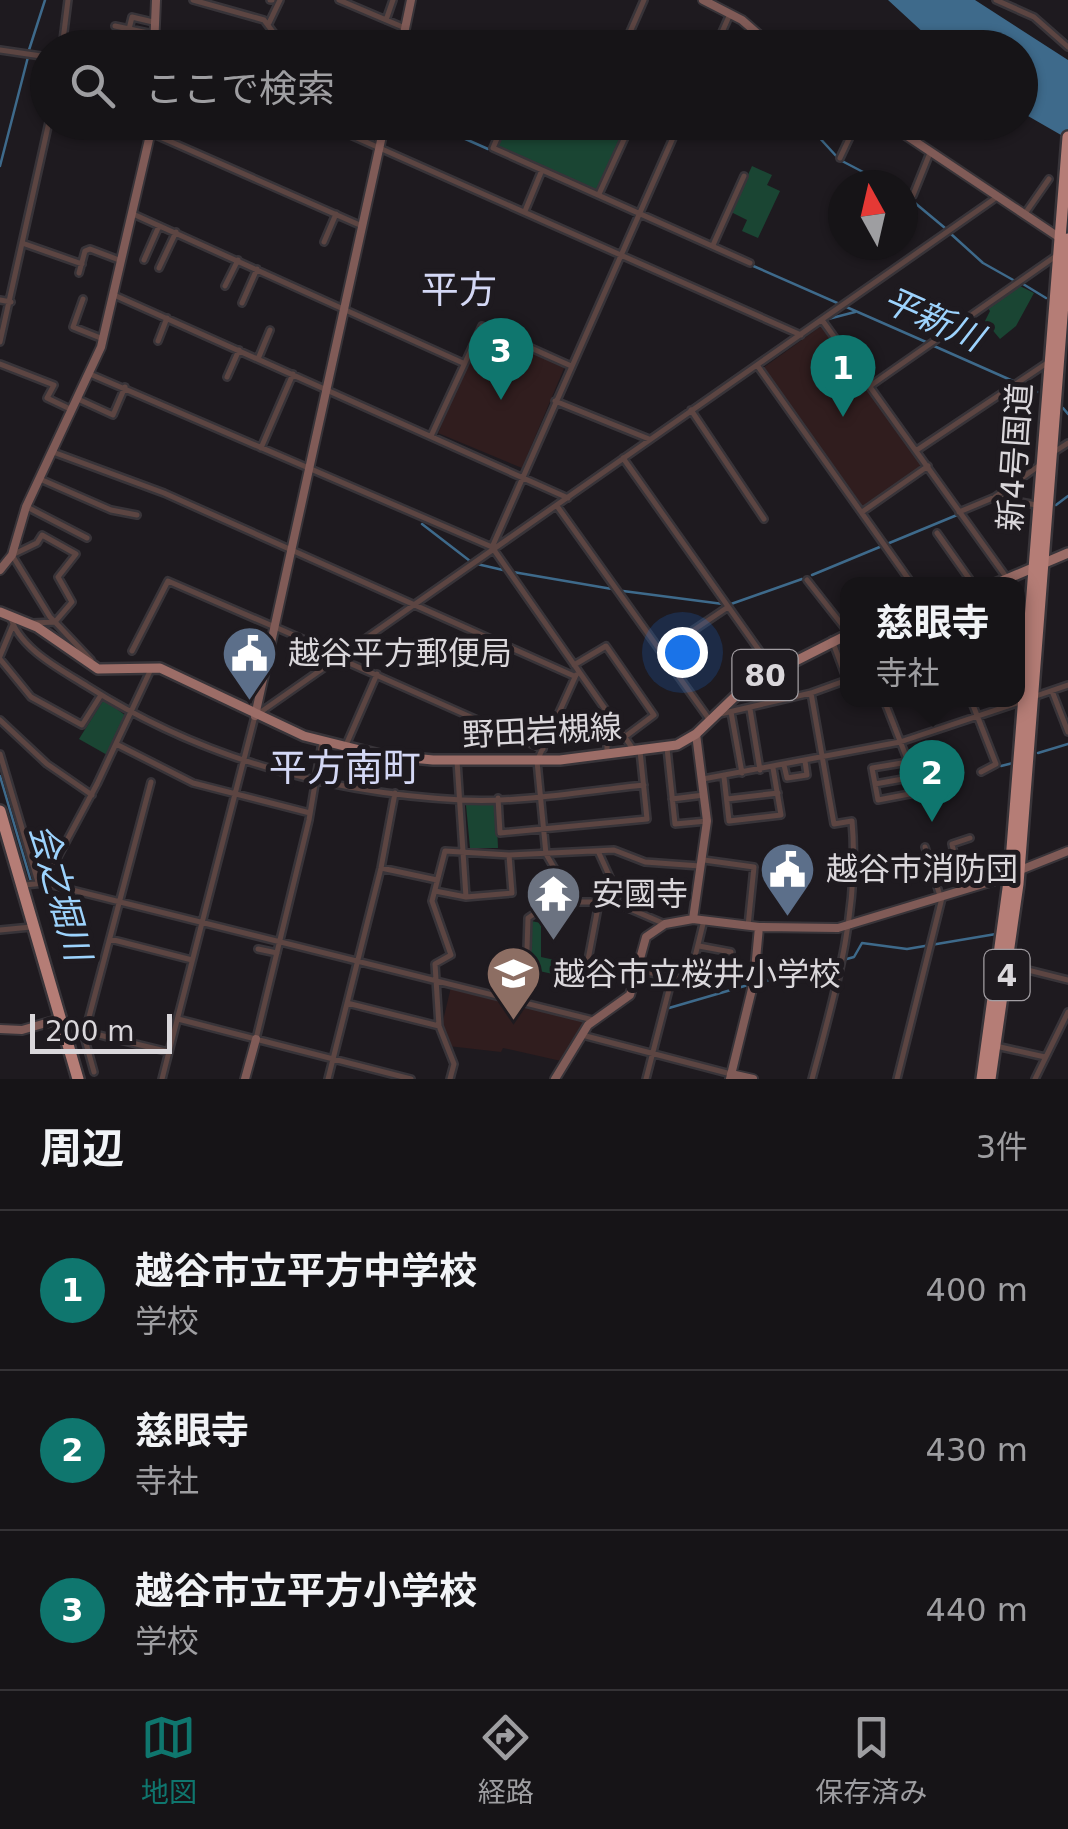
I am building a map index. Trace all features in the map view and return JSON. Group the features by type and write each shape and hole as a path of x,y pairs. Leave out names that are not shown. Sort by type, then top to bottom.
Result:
{"highway":[{"name":"新4号国道","path":"990,1079 1008,965 1066,241 1068,137"},
{"name":"新4号国道","path":"1039,568 1039,506 1047,458 1058,255 1066,241"},
{"path":"0,811 5,846 25,886 78,1079"},
{"name":"新4号国道","path":"982,1079 1015,872"}],"main road":[{"path":"1016,577 1068,552"},
{"path":"5,613 31,623 100,669"},
{"name":"野田岩槻線","path":"100,669 152,666 255,716 345,748 457,760 537,761 666,748 696,734 746,686 840,636"}],"street":[{"path":"64,30 68,0"},
{"path":"153,30 156,0"},
{"path":"193,0 269,23 273,30"},
{"path":"269,23 280,0"},
{"path":"340,0 405,28 412,0"},
{"path":"386,20 393,0"},
{"path":"631,30 644,0"},
{"path":"703,0 751,30"},
{"path":"996,0 1034,17 1068,46"},
{"path":"723,30 730,14"},
{"path":"129,29 132,17 153,22"},
{"path":"115,26 134,30"},
{"path":"0,50 30,54"},
{"path":"0,342 45,140"},
{"path":"0,570 12,555 26,507 103,339 149,140"},
{"path":"167,140 362,226"},
{"path":"363,140 801,335"},
{"path":"162,1079 276,628 381,140"},
{"path":"496,140 492,148 750,263"},
{"path":"599,194 624,140"},
{"path":"492,547 672,140"},
{"path":"840,158 848,140"},
{"path":"912,140 1066,241"},
{"path":"918,181 930,153"},
{"path":"525,211 542,170"},
{"path":"714,246 744,176"},
{"path":"1024,215 1048,179"},
{"path":"255,716 997,197"},
{"path":"133,214 464,363"},
{"path":"324,242 336,214"},
{"path":"144,260 159,226"},
{"path":"160,268 176,232"},
{"path":"25,244 82,264"},
{"path":"79,273 85,251 90,249 122,261"},
{"path":"870,386 1058,255"},
{"path":"225,286 238,260"},
{"path":"242,302 257,268"},
{"path":"114,295 568,498"},
{"path":"83,299 74,327 103,339"},
{"path":"0,300 11,302"},
{"path":"158,341 168,318"},
{"path":"822,320 1006,577"},
{"path":"431,436 482,326 570,366"},
{"path":"258,359 270,330"},
{"path":"228,377 239,350"},
{"path":"917,450 1050,362"},
{"path":"0,364 54,384 47,398 73,410"},
{"path":"757,365 907,577"},
{"path":"89,374 492,547 574,665 576,674 638,751 647,819 500,833 498,798"},
{"path":"261,448 293,374"},
{"path":"78,398 113,415 125,387"},
{"path":"555,401 650,439"},
{"path":"691,410 764,519"},
{"path":"960,512 997,497 1068,443"},
{"path":"52,452 164,492 576,674"},
{"path":"624,458 773,670"},
{"path":"862,512 928,466"},
{"path":"40,478 111,510 137,516"},
{"path":"997,497 1039,506"},
{"path":"557,506 662,652 714,716 840,682"},
{"path":"26,507 87,538"},
{"path":"938,533 968,577"},
{"path":"12,555 37,543 42,535 76,554 58,577 72,602 55,622 31,623"},
{"path":"12,555 55,622 100,669"},
{"path":"807,580 840,624"},
{"path":"132,651 168,581 543,749"},
{"path":"662,652 728,607"},
{"path":"5,613 44,658 101,695 242,763 314,780 461,800 644,785"},
{"path":"13,626 0,658 31,696 82,725 101,695"},
{"path":"832,640 840,661"},
{"path":"574,665 606,646 654,714 624,737"},
{"path":"39,882 92,795 152,666"},
{"path":"345,748 377,674"},
{"path":"576,674 537,761 546,854 574,902 614,902 665,924"},
{"path":"1025,700 1068,685"},
{"path":"1052,690 1068,732"},
{"path":"810,693 834,824 852,821 843,959 812,1079"},
{"path":"887,707 920,792 878,800 872,768 908,762"},
{"path":"974,707 996,764 981,772"},
{"path":"704,779 900,742 1004,707"},
{"path":"750,708 760,771"},
{"path":"731,712 742,774"},
{"path":"607,714 608,755"},
{"path":"0,720 47,764 92,795"},
{"path":"552,729 607,736"},
{"path":"693,919 707,822 696,734"},
{"path":"245,1079 280,944 322,742"},
{"path":"116,744 194,783 310,812"},
{"path":"666,748 675,824 707,822"},
{"path":"0,754 39,882"},
{"path":"457,760 466,897"},
{"path":"784,765 786,778 807,774 805,761"},
{"path":"724,777 729,821 781,814 773,768"},
{"path":"875,784 914,777"},
{"path":"94,1072 84,1036 151,782"},
{"path":"328,1079 381,868 395,793"},
{"path":"727,799 778,793"},
{"path":"672,799 705,795"},
{"path":"962,890 952,844 970,838"},
{"path":"897,1079 941,896 926,847"},
{"path":"450,1079 454,1064 440,1026 435,962 451,955 432,901 445,850 509,855 598,850 646,862 754,867 748,926"},
{"path":"598,850 618,895 614,902"},
{"path":"555,1079 593,1020 628,1000 643,941 665,924 693,919 818,930 847,926 1068,851"},
{"path":"436,891 466,897 512,893 509,855"},
{"path":"381,868 438,880"},
{"path":"25,886 39,882 593,1020"},
{"path":"513,1001 527,949 528,918 568,892"},
{"path":"599,902 588,960 637,972 690,980 704,920"},
{"path":"0,930 34,926"},
{"path":"730,1076 754,984 758,927"},
{"path":"110,939 192,960"},
{"path":"698,946 731,952"},
{"path":"258,949 277,953"},
{"path":"1008,965 1068,980"},
{"path":"646,1079 672,978"},
{"path":"347,1003 440,1026"},
{"path":"1035,1079 1068,1012"},
{"path":"0,1029 22,1030 60,1018"},
{"path":"178,1019 411,1079"},
{"path":"87,1032 168,1052"},
{"path":"582,1035 753,1079"},
{"path":"996,1046 1046,1057"}],"shaded area":[{"path":"824,324 922,466 863,507 763,368"},
{"path":"481,331 565,366 522,468 438,433"},
{"name":"越谷市立桜井小学校","path":"451,987 586,1021 561,1061 503,1048 501,1052 448,1046 442,1025"}],"green space":[{"path":"497,140 624,140 599,194 493,148"},
{"path":"752,166 772,175 767,185 780,191 758,238 742,231 747,220 731,212"},
{"path":"1018,285 1034,293 1016,326 1000,339 985,321 990,311 987,307"},
{"path":"104,699 126,716 109,756 79,739"},
{"path":"496,802 498,848 470,848 466,805"},
{"path":"531,921 541,923 541,957 564,962 562,976 530,969"}],"water":[{"path":"888,0 975,0 1022,30 921,30"},
{"path":"1038,41 1068,60 1068,139 1038,122"}],"waterway":[{"path":"35,30 45,0"},
{"path":"0,166 28,57"},
{"name":"平新川","path":"468,140 488,149"},
{"path":"822,140 838,158"},
{"path":"842,161 859,170"},
{"path":"918,206 945,228"},
{"path":"951,234 983,263 1015,281"},
{"name":"平新川","path":"751,265 926,342"},
{"path":"1023,284 1046,298"},
{"path":"828,319 855,312"},
{"name":"平新川","path":"934,346 1013,381"},
{"name":"平新川","path":"1020,384 1037,392"},
{"name":"平新川","path":"1063,408 1068,414"},
{"path":"1056,505 1068,496"},
{"path":"812,575 957,515"},
{"path":"422,524 470,561"},
{"path":"477,564 503,570"},
{"path":"513,572 612,589"},
{"path":"731,604 802,579"},
{"path":"623,591 723,604"},
{"path":"1038,753 1068,744"},
{"path":"1001,766 1013,763"},
{"name":"会之堀川","path":"0,776 32,885"},
{"path":"755,984 854,957 862,943 907,949 996,934"},
{"path":"669,1008 748,985"}],"place":[{"name":"越谷市立平方小学校","path":"501,400"},
{"name":"越谷市立平方中学校","path":"843,417"},
{"name":"越谷平方郵便局","path":"249,702"},
{"name":"慈眼寺","path":"932,822"},
{"name":"越谷市消防団","path":"787,918"},
{"name":"安國寺","path":"553,943"},
{"name":"越谷市立桜井小学校","path":"514,1023"}],"district":[{"name":"平方","path":"459,290"},
{"name":"平方南町","path":"345,768"}]}
